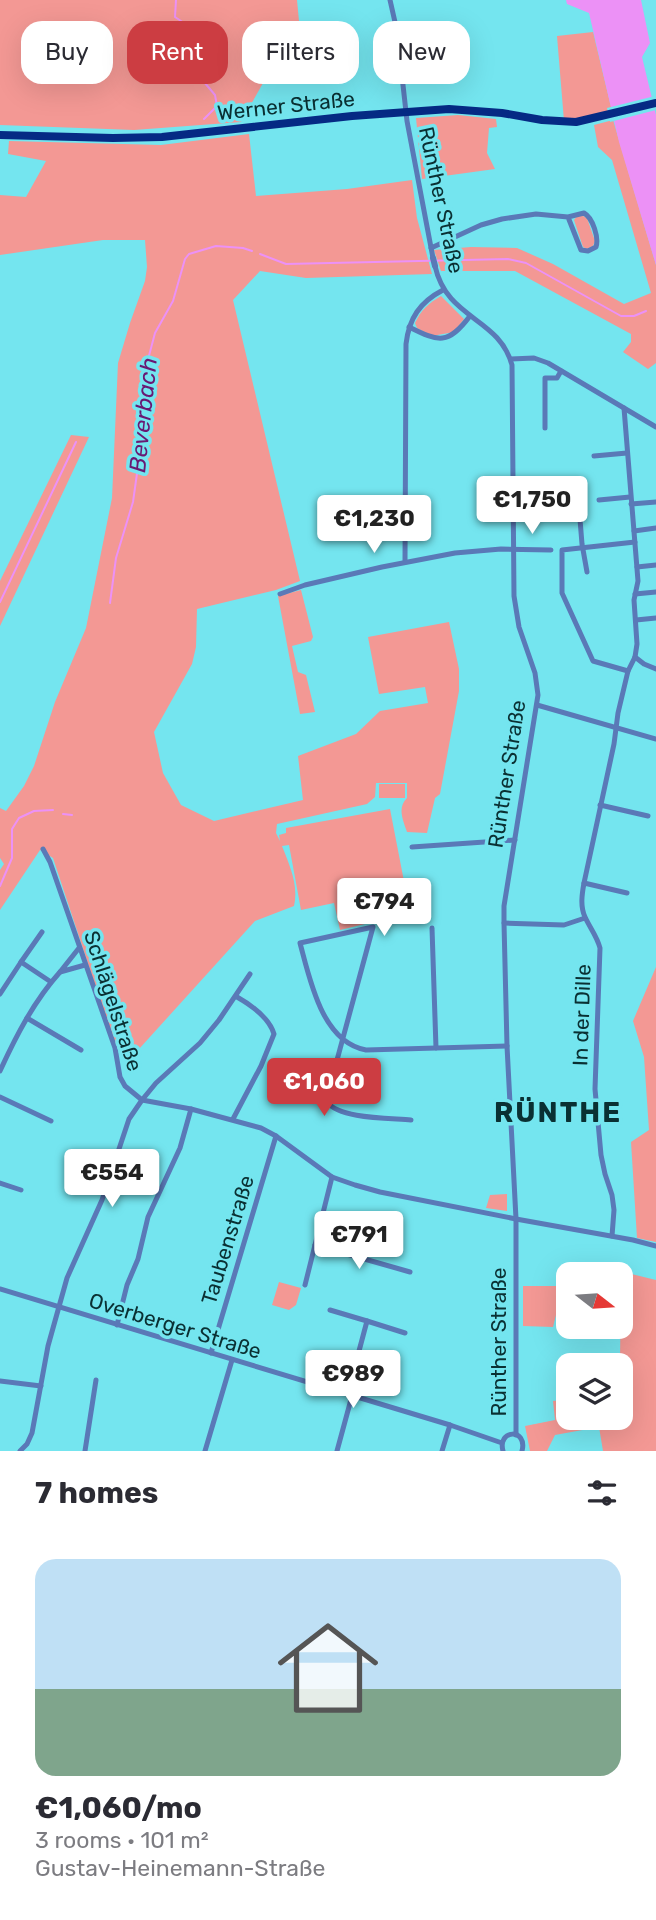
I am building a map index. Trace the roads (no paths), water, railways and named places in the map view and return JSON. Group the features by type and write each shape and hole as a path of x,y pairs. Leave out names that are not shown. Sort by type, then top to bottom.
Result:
{"main road":[{"name":"Werner Straße","path":"0,135 162,137 449,109 502,113 555,122 576,122 656,103"}],"street":[{"name":"Rünther Straße","path":"390,0 397,31 406,112 434,262 443,290 450,299 494,333 502,343 510,359 513,386 513,550 516,613 537,680 537,705 504,923 516,1219 516,1435 523,1442 522,1451"},
{"path":"431,248 481,225 502,219 536,214 568,217 581,213 588,215 598,242 596,247 588,251 581,250 568,217"},
{"path":"405,562 405,344 417,311 443,290"},
{"path":"409,327 430,338 453,335 458,333 470,316"},
{"path":"510,359 534,358 548,363 656,427"},
{"path":"545,428 545,378 557,378 561,371"},
{"path":"624,408 638,581 635,594 635,657 656,669"},
{"path":"594,456 627,453"},
{"path":"599,500 630,497"},
{"path":"631,504 656,502"},
{"path":"579,506 587,572"},
{"path":"634,531 656,528"},
{"path":"628,671 593,661 562,593 562,550 635,542"},
{"path":"280,594 305,585 455,553 501,549 551,550"},
{"path":"637,567 656,565"},
{"path":"635,594 656,592"},
{"path":"636,620 656,618"},
{"name":"In der Dille","path":"612,1236 614,1210 601,1155 595,1090 600,948 596,934 585,918 582,902 618,713 628,671 635,657"},
{"path":"537,705 656,739"},
{"path":"600,806 648,816"},
{"path":"412,847 515,840"},
{"name":"Schlägelstraße","path":"43,849 50,862 114,1048 120,1077 125,1086 142,1100 191,1109 261,1128 332,1177 355,1185 656,1246"},
{"path":"584,883 627,893"},
{"path":"504,923 564,925 585,918"},
{"path":"411,1120 353,1114 329,1106 327,1102 327,1097 343,1041 373,926 300,943 313,988 331,1027 343,1041 352,1046 366,1050 507,1046"},
{"path":"432,929 436,1048"},
{"path":"0,994 42,932"},
{"path":"0,1071 27,1018 51,982 79,948"},
{"path":"21,962 51,982"},
{"path":"60,972 85,965"},
{"path":"20,1451 32,1433 48,1346 74,1260 102,1200 129,1119 156,1083 200,1043 237,997 250,974"},
{"path":"233,1119 261,1066 274,1034 258,1011 237,997"},
{"path":"27,1018 81,1050"},
{"path":"0,1097 51,1121"},
{"path":"117,1325 148,1217 180,1148 191,1109"},
{"name":"Taubenstraße","path":"211,1353 276,1136"},
{"path":"305,1285 332,1177"},
{"path":"0,1183 21,1190"},
{"path":"315,1245 411,1272"},
{"name":"Overberger Straße","path":"0,1290 502,1443"},
{"path":"330,1310 405,1333"},
{"path":"337,1451 359,1370 359,1350 368,1321"},
{"path":"205,1451 232,1360"},
{"path":"85,1451 96,1380"},
{"path":"0,1381 41,1386"},
{"path":"442,1451 450,1425"},
{"name":"Rünther Straße","path":"503,1451 502,1443 507,1436 516,1435"}],"waterway":[{"name":"Beverbach","path":"176,0 175,17 186,24 197,41 194,46 184,50 184,54 215,95 217,106 204,119"},
{"name":"Beverbach","path":"110,603 116,558 133,502 147,402 146,367 155,333 173,301 185,259 189,254 216,246 252,251"},
{"name":"Beverbach","path":"260,254 286,264 508,259 526,263 621,316 634,316 646,311"},
{"path":"0,602 76,442"},
{"name":"Beverbach","path":"0,886 12,858 12,829 19,818 34,811 53,810"},
{"name":"Beverbach","path":"63,814 72,815"}],"district":[{"name":"RÜNTHE","path":"558,1112"}]}
